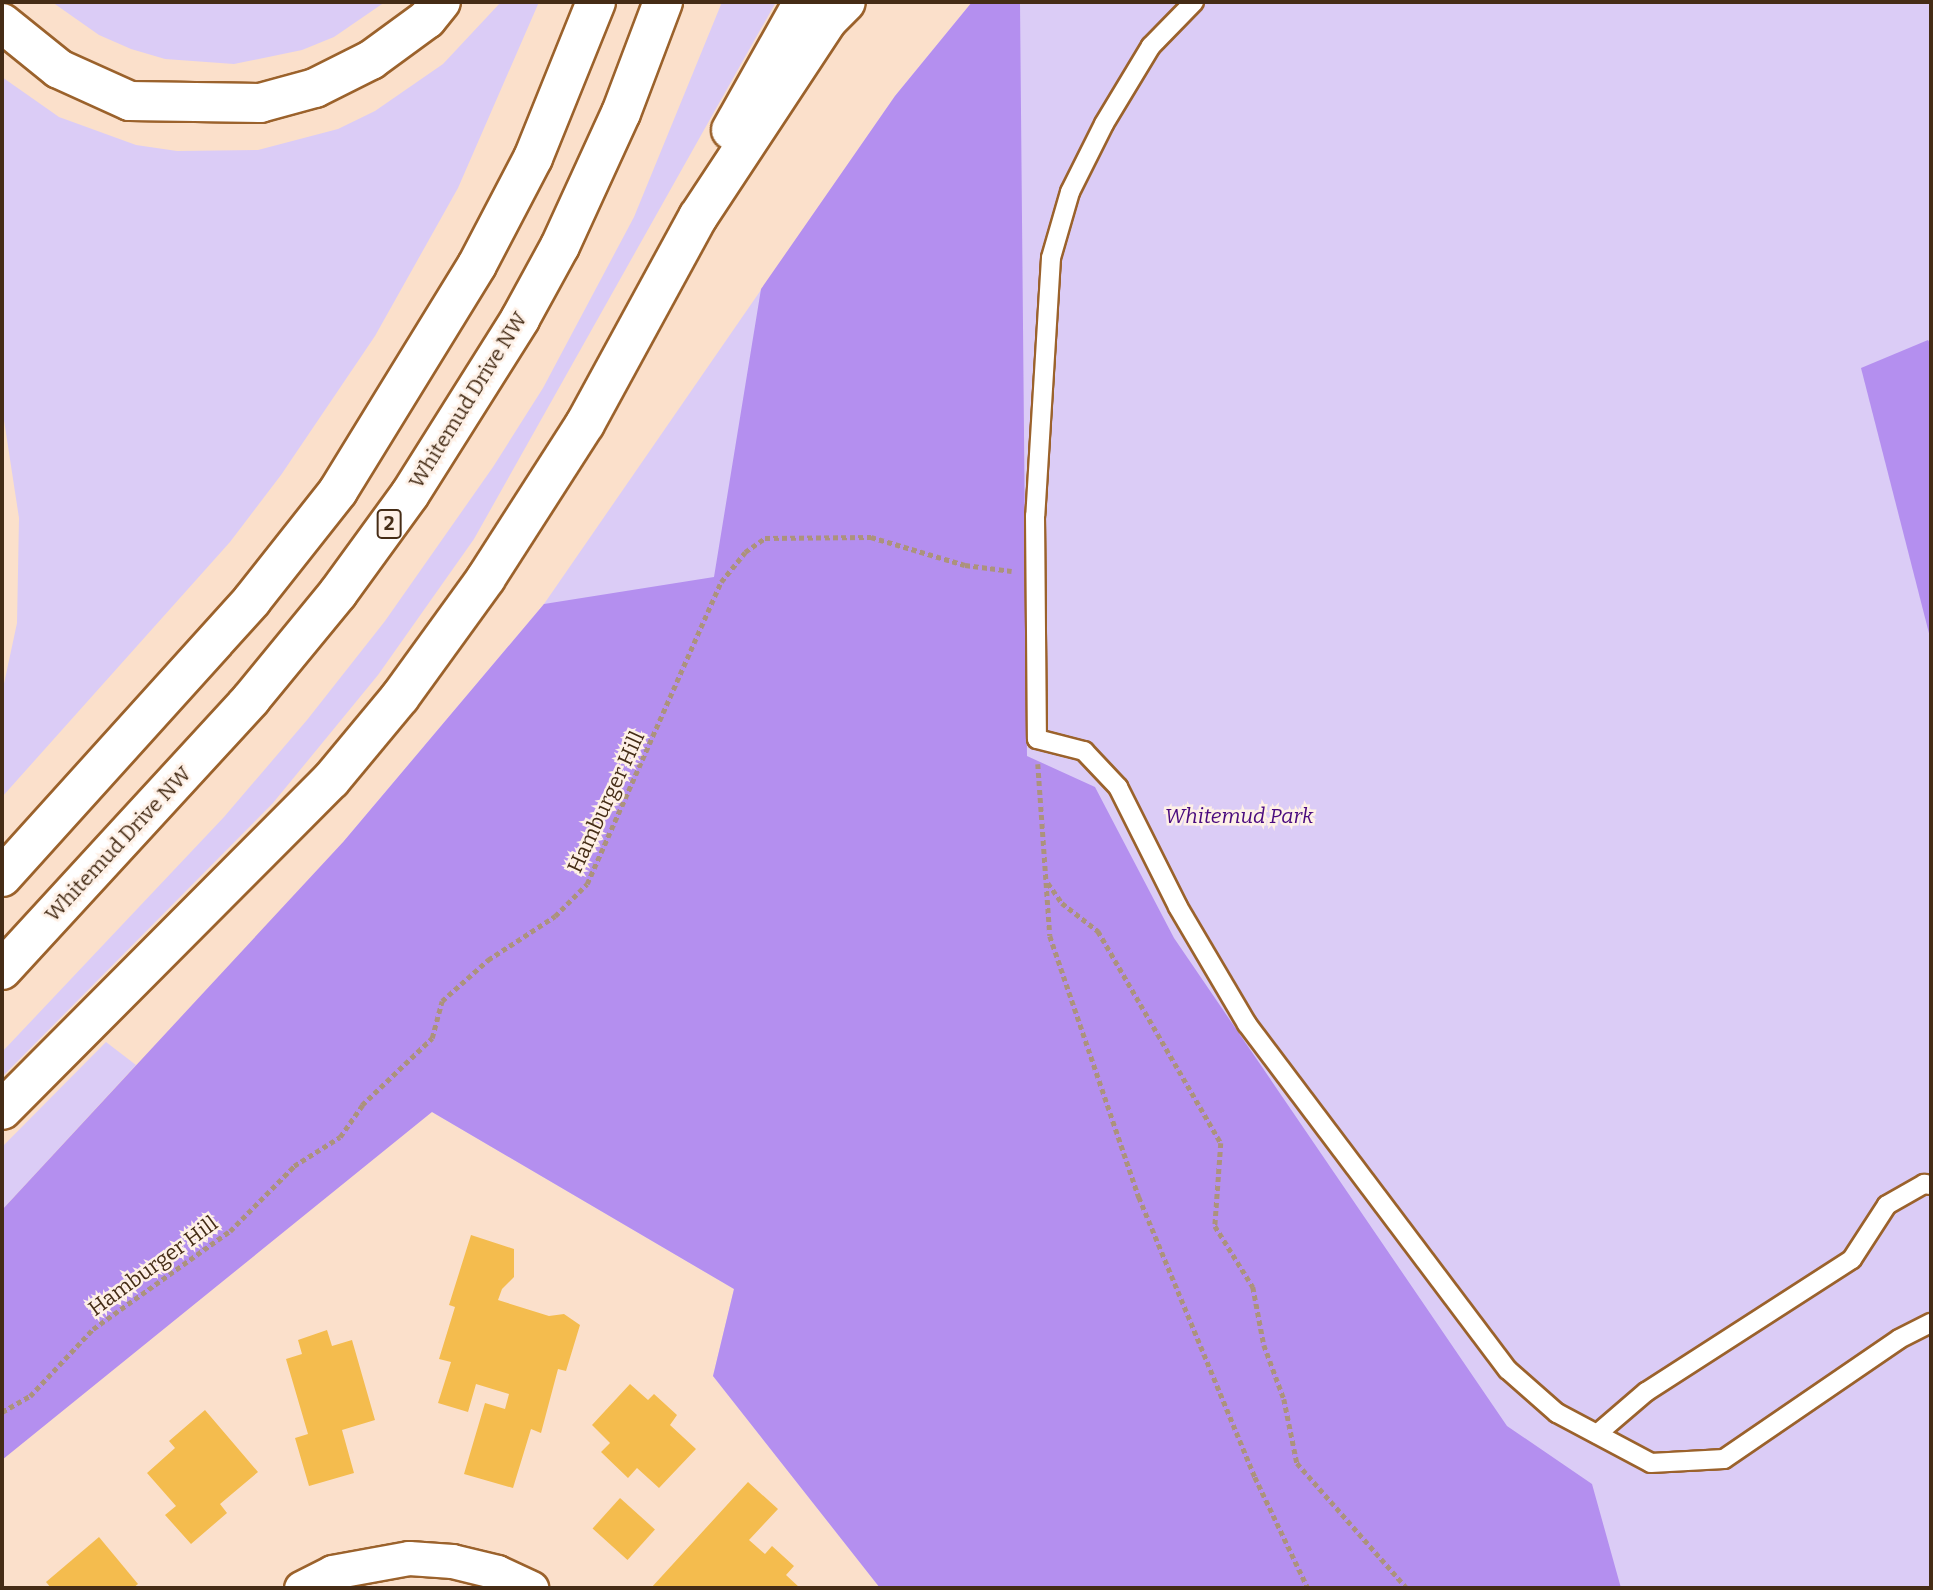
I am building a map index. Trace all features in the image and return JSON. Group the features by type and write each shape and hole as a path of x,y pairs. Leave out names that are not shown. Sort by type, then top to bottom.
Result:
{"highway":[{"path":"2,23 59,69 130,101 260,103 315,88 371,60 427,19 441,2"},
{"path":"2,877 226,630 338,491 477,265 533,158 596,2"},
{"name":"Whitemud Drive NW","path":"2,970 260,688 410,494 520,319 560,246 621,113 663,2"},
{"path":"698,217 727,137 803,2"},
{"path":"2,1110 331,780 400,696 486,578 585,424 698,217 828,20 846,2"}],"street":[{"path":"301,1588 332,1572 409,1558 452,1561 497,1572 532,1588"}],"lane":[{"path":"1194,2 1151,46 1104,124 1070,192 1051,258 1035,516 1037,739 1084,751 1118,787 1178,907 1247,1024 1508,1370 1557,1413 1651,1464 1724,1460 1899,1339 1931,1322"},
{"path":"1597,1434 1646,1392 1852,1259 1887,1205 1924,1184 1931,1185"}],"path":[{"name":"Hamburger Hill","path":"2,1412 30,1396 93,1329 229,1231 294,1166 340,1137 362,1105 432,1038 442,1001 488,960 555,916 587,884 721,582 745,552 765,538 871,537 965,565 1037,572"},
{"path":"1037,739 1050,936 1139,1197 1255,1477 1308,1588"},
{"path":"1047,882 1062,904 1098,931 1221,1143 1215,1226 1254,1287 1264,1345 1284,1399 1297,1463 1407,1588"}],"green space":[{"path":"52,2 385,2 334,37 302,50 234,64 165,59 131,49 99,35"},
{"path":"501,2 539,2 458,188 375,336 281,475 230,542 2,797 2,693 17,623 19,518 2,407 2,77 59,117 136,145 177,151 258,150 338,129 375,111 443,64"},
{"path":"722,2 776,2 474,539 378,675 273,803 2,1077 2,1052 224,817 307,720 385,621 493,467 543,388 634,217"},
{"name":"Whitemud Park","path":"972,2 1931,2 1931,1588 880,1588 713,1376 734,1289 432,1112 344,841 544,604 895,96"},
{"path":"106,1042 136,1065 2,1210 2,1147"}],"shaded area":[{"path":"972,2 1020,2 1027,756 1095,787 1174,938 1507,1426 1592,1484 1621,1588 880,1588 713,1376 734,1289 432,1112 2,1460 2,1210 344,841 544,604 714,577 761,289 895,96"},
{"path":"1928,340 1931,345 1931,641 1861,368"}],"building":[{"path":"471,1235 514,1249 514,1277 502,1289 498,1300 549,1316 564,1314 580,1325 566,1371 558,1369 541,1433 531,1429 513,1488 464,1474 485,1403 505,1409 509,1394 476,1384 468,1412 438,1403 451,1362 439,1359 455,1307 449,1305"},
{"path":"327,1330 332,1346 352,1340 375,1420 342,1430 354,1473 309,1486 295,1438 308,1434 286,1359 302,1354 298,1340"},
{"path":"630,1384 648,1400 654,1394 677,1415 670,1425 696,1449 659,1488 637,1468 628,1478 601,1452 610,1443 592,1425"},
{"path":"205,1410 258,1472 220,1504 227,1513 191,1544 165,1515 176,1506 147,1473 175,1448 169,1441"},
{"path":"748,1482 778,1509 749,1540 765,1554 772,1546 794,1566 786,1575 800,1588 651,1588"},
{"path":"620,1498 655,1529 627,1560 593,1528"},
{"path":"99,1537 138,1584 133,1588 51,1588 46,1582"}]}
